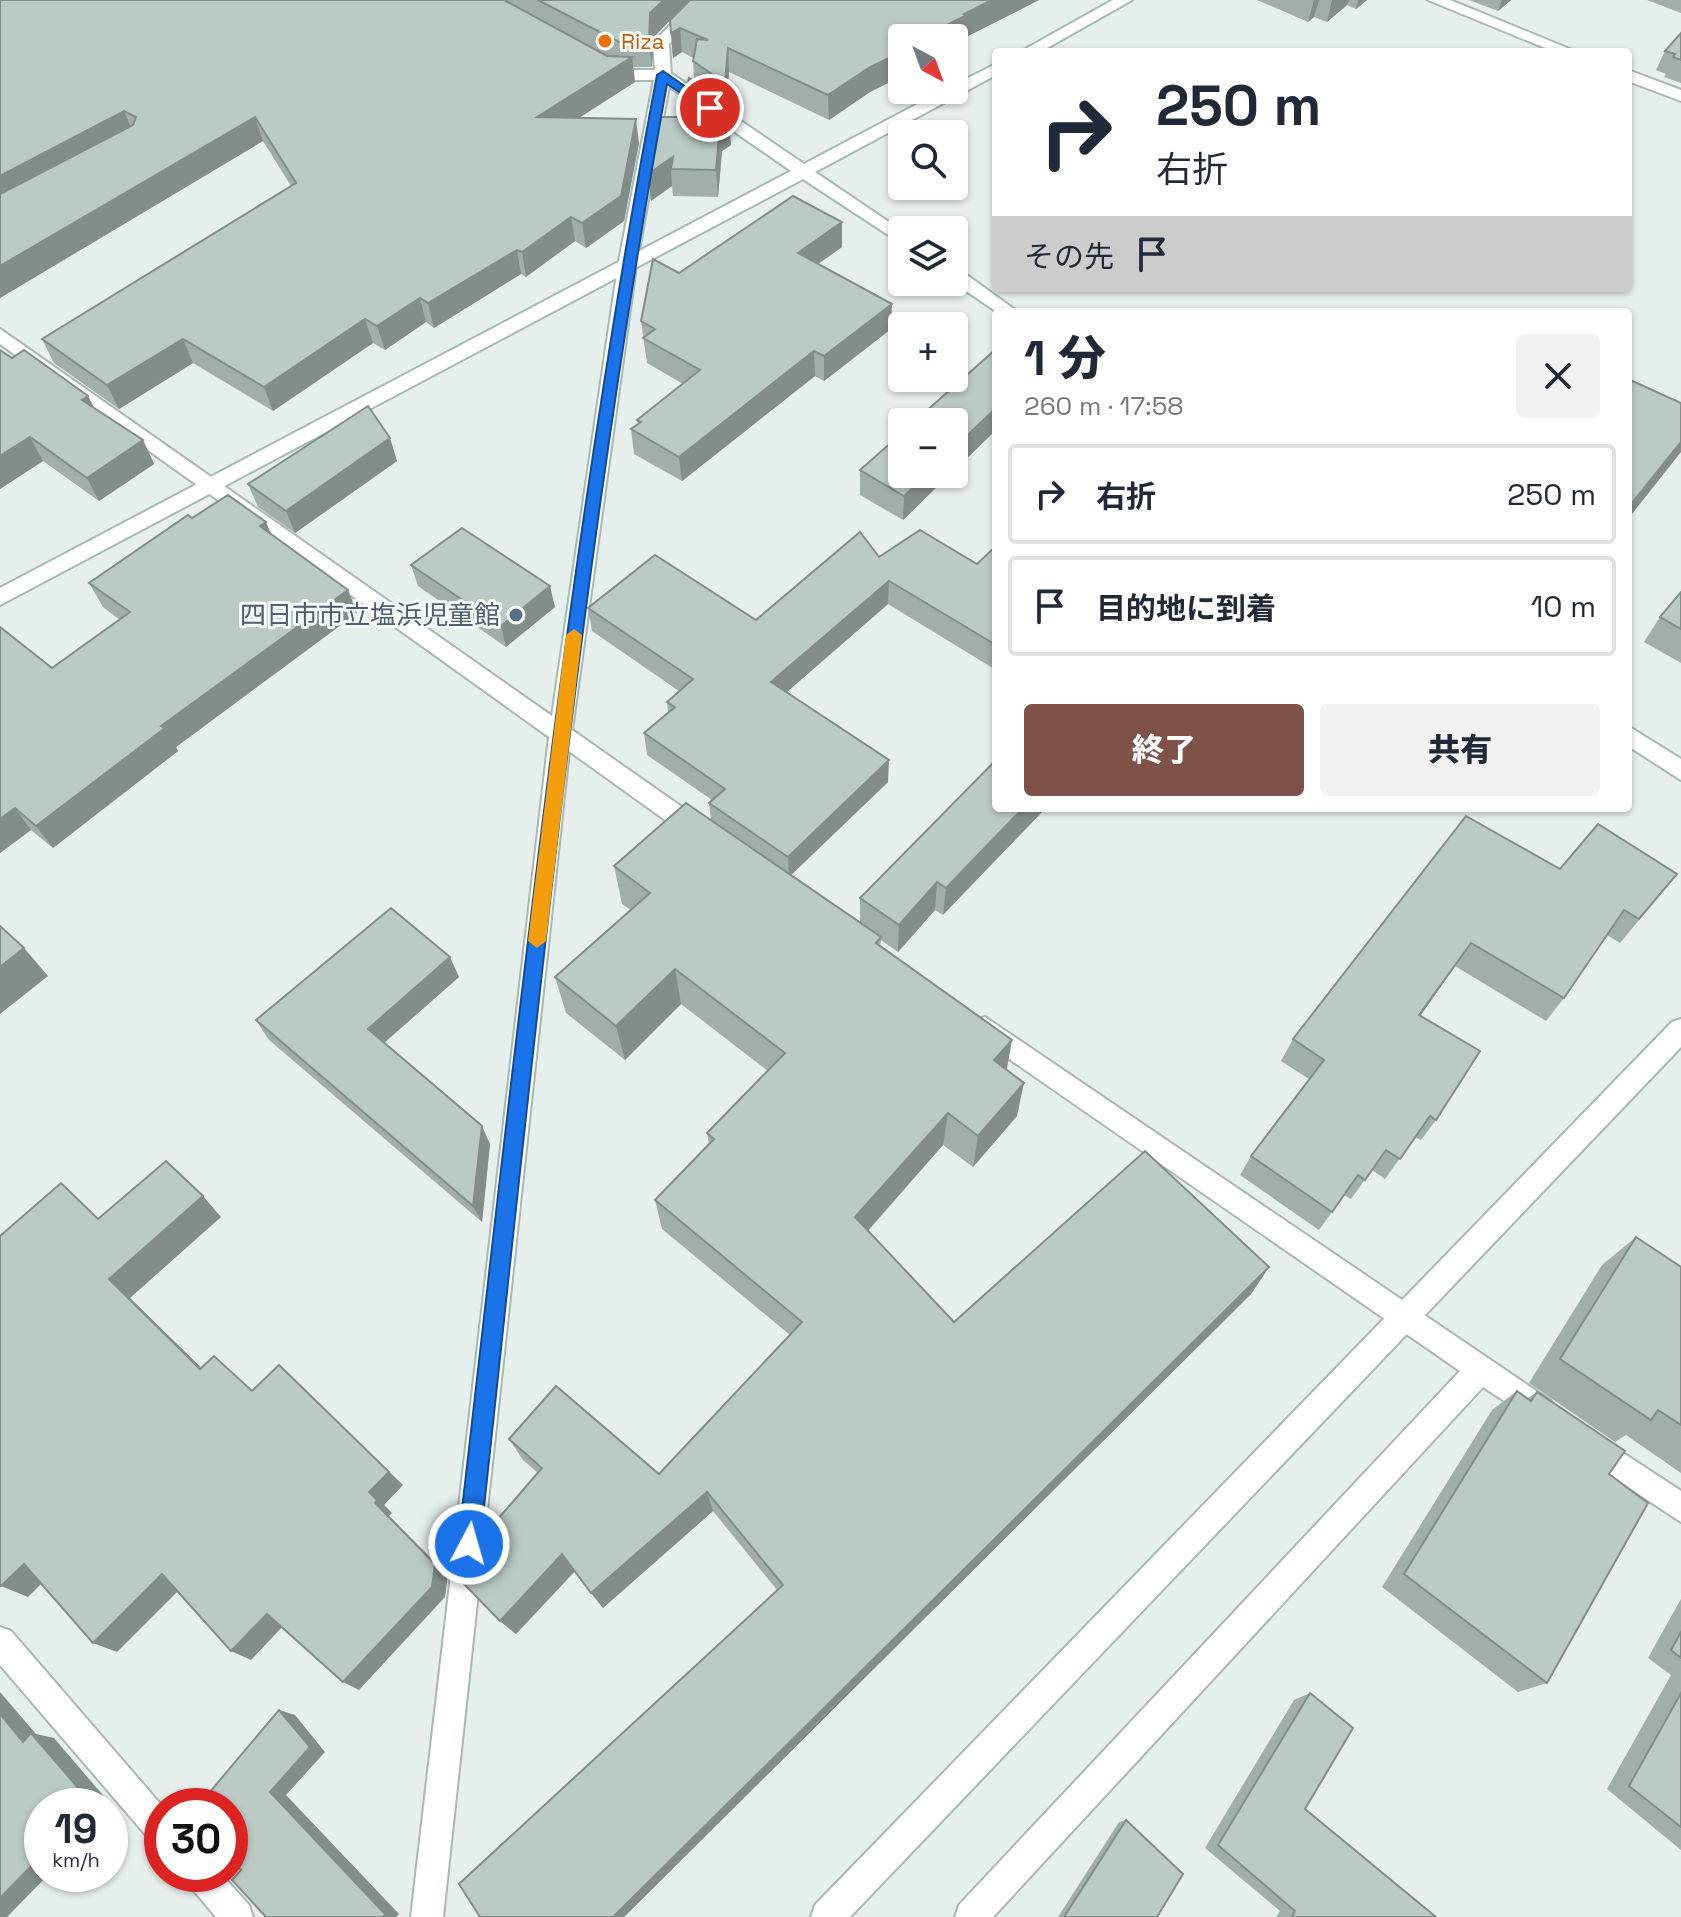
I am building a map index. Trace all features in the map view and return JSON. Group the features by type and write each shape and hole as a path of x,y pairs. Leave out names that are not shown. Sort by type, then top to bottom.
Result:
{"street":[{"path":"427,1917 560,736 627,266 663,75 661,43 703,0"},
{"path":"1035,48 1124,0"},
{"path":"1436,0 1559,48"},
{"path":"585,59 618,75 663,75 888,229"},
{"path":"0,597 992,71"},
{"path":"1632,77 1681,96"},
{"path":"968,284 1003,308"},
{"path":"0,335 560,736 716,843"},
{"path":"1632,738 1681,771"},
{"path":"963,1014 1681,1508"},
{"path":"827,1917 1681,1030"},
{"path":"971,1917 1480,1370"},
{"path":"0,1642 144,1809"},
{"path":"215,1892 237,1917"}],"building":[{"path":"0,0 504,0 607,56 632,57 537,117 636,119 621,196 582,223 571,217 522,252 517,250 428,303 420,298 377,326 365,319 264,387 183,339 107,385 42,339 296,183 255,117 0,266 0,194 133,125 136,117 124,111 0,176"},
{"path":"538,0 664,0 650,13 649,42 619,42"},
{"path":"690,0 992,0 949,24 888,24 888,59 828,95 728,48 725,83 693,61 697,39 708,40 680,28 671,33 670,20"},
{"path":"1681,33 1681,60 1665,51"},
{"path":"689,78 723,101 721,118 729,118 720,124 716,170 671,169 673,157 648,174 659,117 681,117"},
{"path":"793,196 842,222 798,253 892,304 824,356 814,351 679,457 631,429 641,422 637,420 700,370 643,338 655,329 641,321 653,259 679,273"},
{"path":"0,350 12,358 24,350 88,396 82,400 143,440 87,478 30,437 0,456"},
{"path":"992,353 992,412 968,435 968,408 930,408 948,392 968,392 968,374"},
{"path":"1632,381 1681,403 1681,442 1632,503"},
{"path":"368,406 390,438 286,511 248,484"},
{"path":"888,445 888,487 860,470"},
{"path":"890,488 912,488 904,496"},
{"path":"228,495 266,522 260,526 348,590 161,726 165,728 36,826 15,808 0,819 0,627 52,668 130,612 89,583 188,515 192,518"},
{"path":"462,528 550,586 501,626 411,565"},
{"path":"920,530 977,564 992,550 992,643 889,581 771,682 889,760 788,857 709,803 725,789 644,733 675,707 667,702 693,679 588,608 655,555 756,620 860,532 879,557"},
{"path":"1681,592 1681,629 1660,617"},
{"path":"992,764 992,812 1019,812 946,888 937,882 899,925 860,898"},
{"path":"686,803 881,937 876,943 1012,1040 994,1060 1024,1083 978,1136 948,1113 855,1217 954,1322 1145,1151 1269,1267 613,1917 480,1917 459,1884 783,1585 707,1492 591,1593 562,1554 500,1621 463,1583 466,1556 542,1468 509,1439 556,1386 659,1474 802,1322 655,1200 714,1139 707,1133 785,1053 675,969 616,1026 555,977 650,893 614,866"},
{"path":"1466,816 1560,869 1598,824 1677,874 1639,919 1624,910 1564,998 1471,943 1419,1015 1480,1051 1436,1120 1430,1116 1400,1159 1386,1150 1365,1180 1358,1175 1332,1212 1251,1156 1324,1060 1293,1039"},
{"path":"391,908 450,957 368,1029 482,1126 473,1206 256,1020"},
{"path":"0,926 24,948 0,967"},
{"path":"166,1161 203,1196 109,1279 200,1369 214,1356 252,1391 279,1365 389,1472 369,1492 377,1500 375,1503 435,1564 432,1587 343,1682 267,1614 231,1651 162,1574 93,1643 24,1564 0,1585 0,1236 61,1183 98,1219"},
{"path":"1636,1237 1681,1267 1681,1425 1658,1410 1651,1420 1560,1359"},
{"path":"1517,1391 1531,1401 1537,1392 1625,1451 1609,1474 1648,1503 1547,1683 1404,1574"},
{"path":"1681,1632 1681,1658 1671,1650"},
{"path":"1310,1693 1353,1728 1305,1809 1436,1917 1292,1917 1295,1911 1218,1845"},
{"path":"1681,1693 1681,1827 1629,1786"},
{"path":"279,1710 310,1747 270,1792 385,1914 383,1917 266,1917 243,1892 248,1892 248,1788 213,1788"},
{"path":"0,1714 23,1742 31,1733 78,1788 24,1788 24,1873 0,1898"},
{"path":"1126,1820 1183,1874 1157,1917 1064,1917"}],"slow traffic":[{"path":"537,941 574,635"}],"place":[{"name":"Riza","path":"605,41"},
{"name":"四日市市立塩浜児童館","path":"516,615"}],"route":[{"path":"469,1544 560,736 627,266 663,75 710,108"}]}
